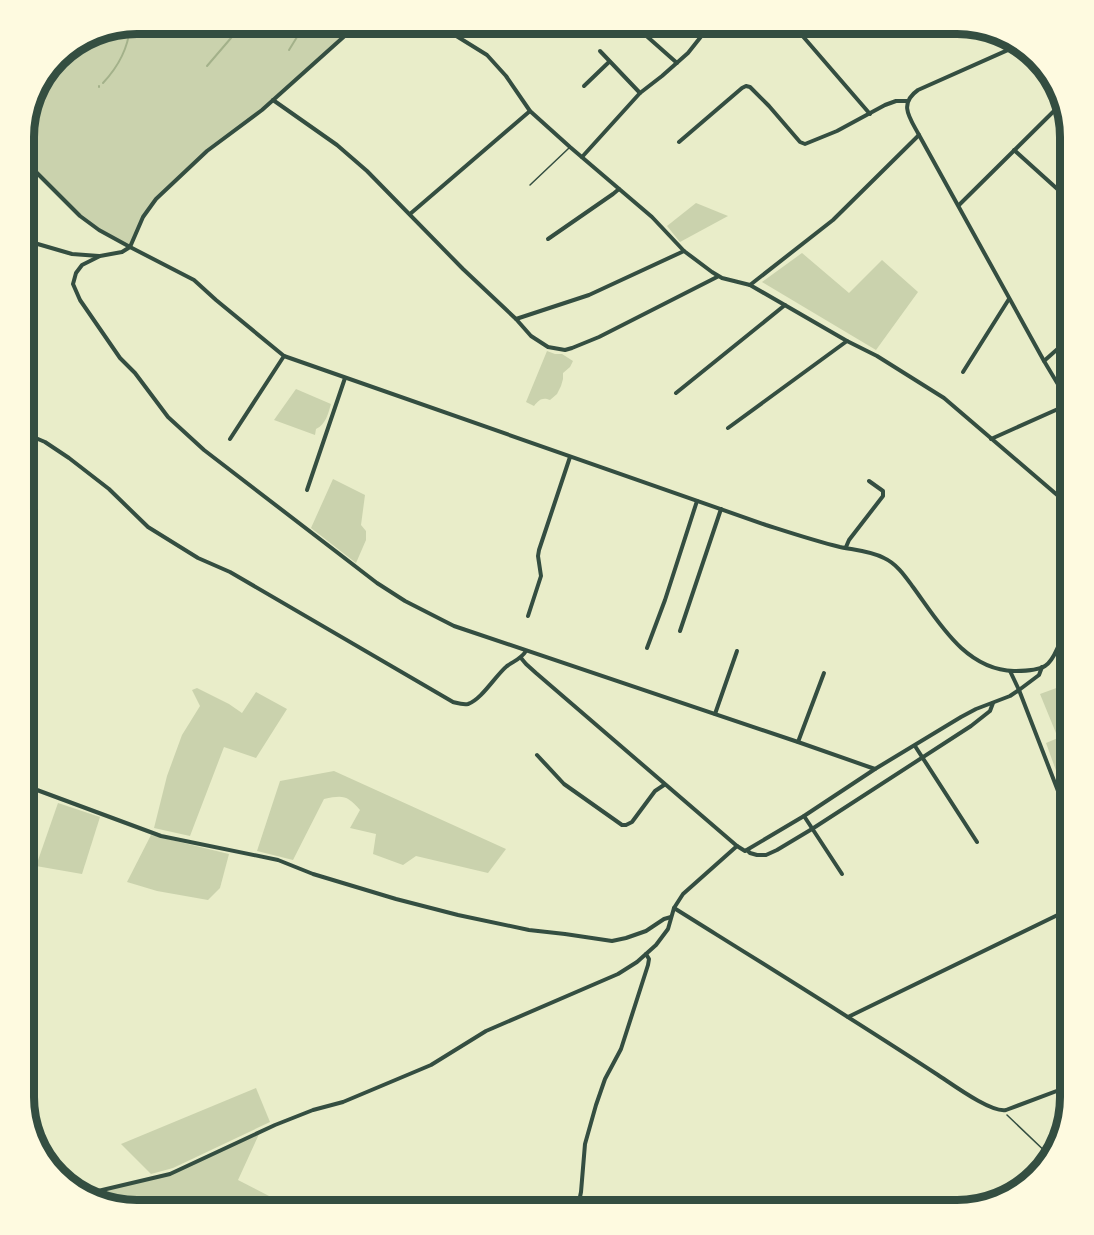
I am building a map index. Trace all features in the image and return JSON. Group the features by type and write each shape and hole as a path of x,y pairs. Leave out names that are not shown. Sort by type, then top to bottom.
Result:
{"street":[{"path":"35,243 72,254 100,256 122,252 130,247 143,217 156,199 207,151 273,100 347,34"},
{"path":"454,34 488,55 506,76 530,111 652,217 684,251 718,276 750,285 877,356 944,398 1060,498"},
{"path":"645,35 677,63"},
{"path":"582,157 640,93 688,53 703,35"},
{"path":"802,35 870,114"},
{"path":"1008,50 918,90 911,95 908,101 908,113 1060,388"},
{"path":"600,51 640,93"},
{"path":"584,86 609,62"},
{"path":"678,142 746,86 769,106 805,144 837,131 885,105 896,101 908,101"},
{"path":"273,100 337,145 367,171 531,336 548,347 572,348 599,337 718,276"},
{"path":"959,205 1056,109"},
{"path":"410,214 530,111"},
{"path":"750,285 833,220 919,135"},
{"path":"1014,150 1060,191"},
{"path":"35,171 80,216 99,230 194,280 284,356 807,538 885,558 904,574 948,635 976,659 992,666 1010,671 1042,667 1049,663 1060,640"},
{"path":"548,239 619,189"},
{"path":"516,319 590,295 684,251"},
{"path":"100,256 82,266 76,273 73,284 77,295 120,358 168,417 230,472 377,583 405,601 454,626 875,769"},
{"path":"963,372 1010,299"},
{"path":"676,393 785,305"},
{"path":"728,428 847,341"},
{"path":"1044,361 1060,347"},
{"path":"230,438 284,356"},
{"path":"307,490 345,378"},
{"path":"991,439 1060,408"},
{"path":"35,438 69,458 109,489 148,527 163,537 198,558 230,572 453,702 464,704 472,701 507,666 521,658 526,651"},
{"path":"528,616 541,576 539,550 570,457"},
{"path":"846,548 849,540 883,496 883,491 869,481"},
{"path":"647,648 697,501"},
{"path":"680,631 721,509"},
{"path":"715,714 737,651"},
{"path":"521,658 741,850 747,850 804,816 875,769 976,709 1019,690 1039,675 1042,667"},
{"path":"1010,671 1060,796"},
{"path":"798,742 824,673"},
{"path":"747,850 750,853 766,855 777,850 985,715 990,711 993,703"},
{"path":"915,746 977,842"},
{"path":"537,755 564,783 621,825 628,825 632,822 655,791 664,784"},
{"path":"34,790 161,836 278,860 313,874 396,899 529,930 612,941 646,931 671,917"},
{"path":"804,816 842,874"},
{"path":"96,1191 170,1174 275,1125 313,1110 343,1102 431,1065 486,1031 618,974 637,962 656,945 668,929 674,908 683,894 737,846"},
{"path":"674,908 968,1095 1001,1111 1060,1090"},
{"path":"848,1017 1060,914"},
{"path":"579,1200 585,1144 602,1088 621,1048 634,1012 648,965 649,959 646,954"}],"lane":[{"path":"530,184 570,147"}],"path":[{"path":"1001,1111 1044,1151"}],"green space":[{"path":"137,34 347,34 262,110 207,151 156,199 145,214 130,247 80,216 35,171 35,130 38,110 45,92 69,60 86,48 117,36"},
{"path":"696,203 728,216 680,242 667,226"},
{"path":"802,253 849,293 882,260 918,292 876,350 762,282"},
{"path":"547,351 562,354 573,361 563,373 557,394 550,400 537,402 534,406 526,402"},
{"path":"296,389 331,404 326,418 316,429 315,435 274,420"},
{"path":"333,479 365,495 361,525 366,531 366,540 356,563 311,528"},
{"path":"1060,687 1060,782 1046,743 1058,738 1040,694"},
{"path":"197,688 242,713 256,692 287,709 256,758 224,747 190,836 154,828 167,776 182,735 200,706 192,690"},
{"path":"334,771 506,849 488,873 416,856 403,865 373,854 376,834 350,828 360,810 352,801 344,797 336,797 324,799 293,860 257,851 280,781"},
{"path":"58,803 100,817 82,874 36,866"},
{"path":"151,835 229,854 220,888 208,900 157,891 127,882"},
{"path":"256,1088 270,1122 173,1168 151,1174 121,1144"},
{"path":"260,1132 238,1180 271,1197 269,1200 124,1200 98,1192 170,1174"}],"waterway":[{"path":"207,66 234,34"},
{"path":"289,50 299,34"},
{"path":"103,83 121,57 129,35"}]}
